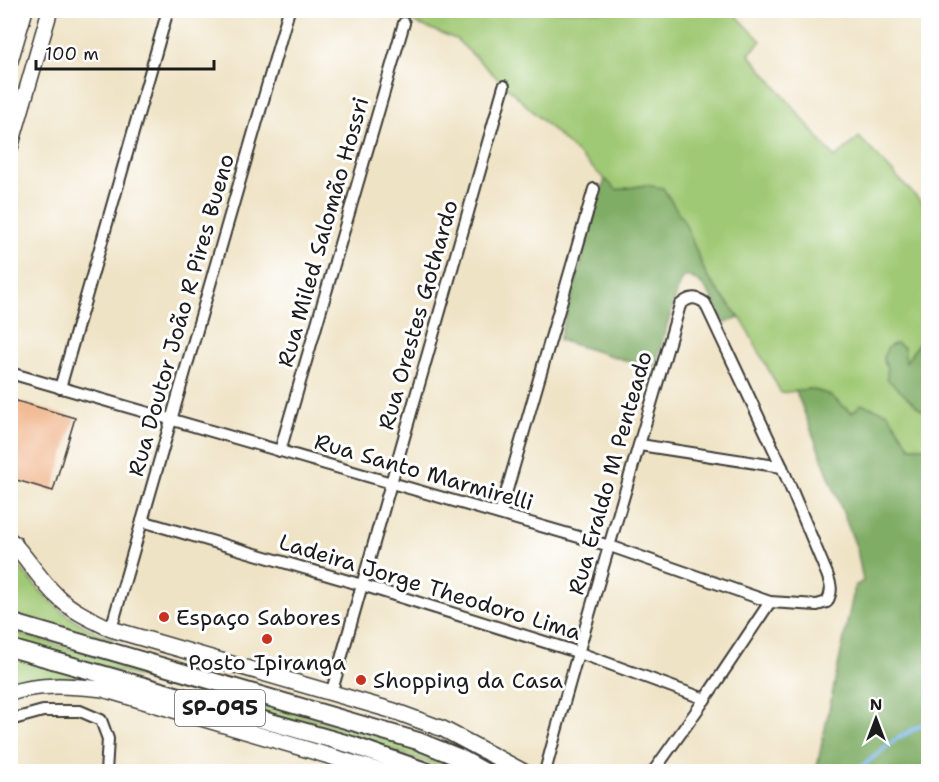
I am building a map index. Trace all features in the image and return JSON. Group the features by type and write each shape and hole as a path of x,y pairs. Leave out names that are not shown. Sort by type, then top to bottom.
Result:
{"main road":[{"name":"SP-095","path":"10,622 418,741 485,771"},
{"name":"SP-095","path":"10,648 352,746 428,771"}],"street":[{"path":"10,61 25,10"},
{"path":"10,148 15,120 50,10"},
{"path":"60,388 168,10"},
{"name":"Rua Doutor João R Pires Bueno","path":"111,629 289,10"},
{"name":"Rua Miled Salomão Hossri","path":"280,451 404,23"},
{"name":"Rua Orestes Gothardo","path":"331,694 504,86"},
{"path":"500,514 594,189"},
{"name":"Rua Eraldo M Penteado","path":"545,771 577,652 680,305 687,298 698,298 705,303 782,467"},
{"name":"Rua Santo Marmirelli","path":"10,373 610,546 770,602 817,605 827,603 831,594 831,585 782,467"},
{"path":"640,446 782,467"},
{"name":"Ladeira Jorge Theodoro Lima","path":"142,521 362,585 577,652 705,699"},
{"path":"12,542 60,599 75,611 111,629 394,711 443,729 524,771"},
{"path":"652,771 705,699 770,602"},
{"path":"10,693 44,686 103,689 383,771"},
{"path":"10,720 43,711 80,711 101,720 108,739 105,771"}],"green space":[{"path":"385,11 732,11 761,41 749,54 835,158 859,137 928,209 928,333 906,363 883,357 887,370 921,410 928,411 928,447 910,447 852,413 828,394 810,389 781,393 743,322 707,277 685,223 646,185 616,190 456,39"},
{"path":"605,179 617,190 646,185 663,188 685,223 707,277 740,318 725,323 710,295 701,284 687,276 681,279 654,369 559,340"},
{"path":"928,333 928,411 921,410 887,379 883,357 888,347 896,343 904,347 906,362"},
{"path":"810,389 828,394 852,413 861,404 888,413 910,447 928,447 928,771 816,771 855,586 863,581 857,549 796,391"},
{"path":"10,554 32,582 55,605 81,624 113,639 111,644 11,615"},
{"path":"10,631 397,742 431,753 471,771 450,771 395,751 11,640"},
{"path":"11,654 99,680 59,678 11,685"}],"building":[{"path":"10,399 75,418 53,491 10,478"}],"waterway":[{"path":"855,772 895,740 928,721"}],"place":[{"name":"Espaço Sabores","path":"164,617"},
{"name":"Posto Ipiranga","path":"267,639"},
{"name":"Shopping da Casa","path":"361,680"}]}
